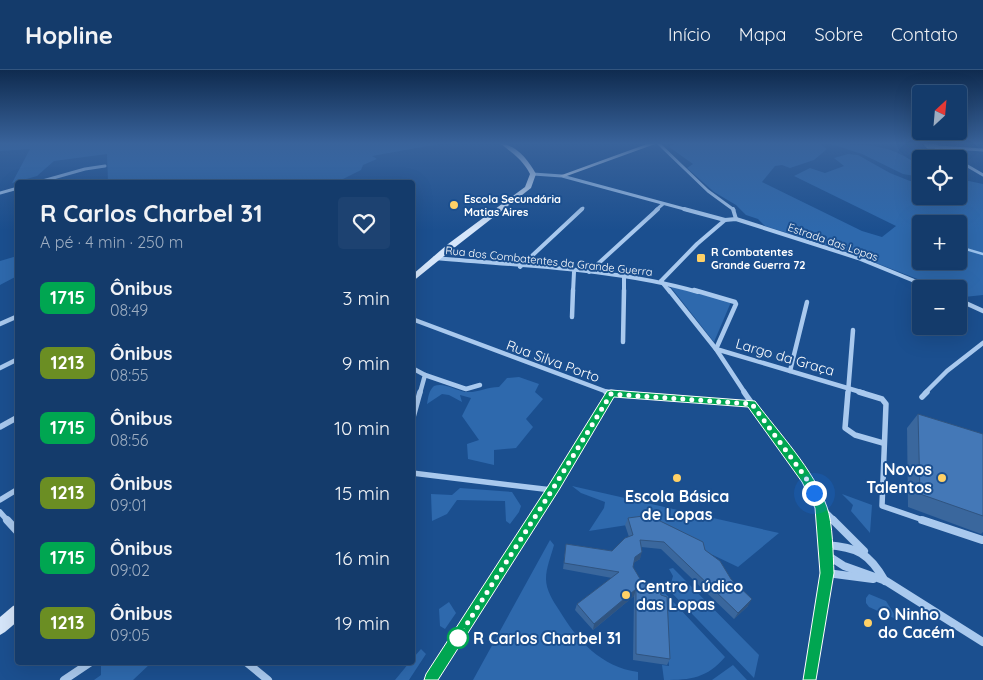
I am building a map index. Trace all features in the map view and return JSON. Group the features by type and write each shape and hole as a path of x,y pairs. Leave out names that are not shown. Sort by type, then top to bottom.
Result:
{"street":[{"path":"46,180 73,172"},
{"path":"562,176 572,172"},
{"path":"689,172 708,191 729,205 735,212 736,220"},
{"name":"Estrada das Lopas","path":"533,174 562,176 725,220 736,220 858,258 912,280"},
{"path":"415,277 435,258 528,188 533,174"},
{"path":"0,193 15,189"},
{"path":"589,272 663,204"},
{"path":"520,267 583,208"},
{"name":"Rua dos Combatentes da Grande Guerra","path":"435,258 589,272 660,281 697,244 725,220"},
{"path":"572,317 574,272"},
{"path":"623,342 624,276"},
{"path":"660,281 735,302 736,304 716,349"},
{"path":"660,281 716,349 752,404 806,478 822,508 877,565 886,581"},
{"path":"790,371 807,302"},
{"path":"967,304 983,311"},
{"path":"0,324 15,317"},
{"name":"Rua Silva Porto","path":"415,320 611,394 752,404"},
{"path":"848,388 853,330"},
{"path":"922,397 947,371 983,343"},
{"name":"Largo da Graça","path":"716,349 882,399 886,404 882,506 982,540"},
{"path":"0,368 15,361"},
{"path":"415,370 466,389 480,385"},
{"path":"415,410 425,375"},
{"name":"Largo da Graça","path":"848,388 845,428 854,435 883,443"},
{"path":"432,680 611,394"},
{"path":"0,427 15,419"},
{"path":"415,473 552,490"},
{"path":"0,500 15,491"},
{"path":"810,680 827,573 822,508"},
{"path":"0,512 15,529"},
{"path":"826,545 848,546 866,554"},
{"path":"826,555 844,566 886,581 983,642"},
{"path":"827,573 886,581"},
{"path":"0,627 15,614"},
{"path":"64,680 86,665"},
{"path":"250,665 268,680"}],"shaded area":[{"path":"18,172 41,172 37,176 15,180 15,182 12,183"},
{"path":"108,172 356,172 341,180 108,180"},
{"path":"692,172 770,172 762,182 862,231 882,237 896,226 794,176 801,172 889,172 912,181 912,205 967,205 967,181 983,184 983,295 967,297 967,280 920,280 848,252 765,226 758,219 746,215 736,205 714,192"},
{"path":"900,172 912,172 912,176 903,174"},
{"path":"15,257 15,277 0,285 0,261"},
{"path":"670,286 731,302 714,342"},
{"path":"519,377 539,384 535,392 543,399 526,419 533,427 516,448 494,450 494,465 468,459 467,444 479,440 462,416 471,398 460,395 462,402 449,395 442,394 427,404 431,390 434,386 441,385 465,392 474,392 499,387 507,378"},
{"path":"572,486 779,533 738,567 671,535 640,523 589,531 604,508 605,502 581,493"},
{"path":"460,488 512,492 521,506 519,512 510,524 506,521 505,501 457,500 447,514 432,521 431,494 452,495"},
{"path":"842,494 872,505 870,533 851,511 853,505"},
{"path":"550,540 554,545 548,566 546,583 554,603 574,632 591,650 613,664 638,672 638,680 473,680"},
{"path":"673,568 759,655 754,678 669,590 673,576 669,569"},
{"path":"663,591 725,657 705,674 690,678 664,680 662,665 669,666 664,603 658,593"},
{"path":"869,594 886,601 898,620 869,607 866,603 866,598"},
{"path":"449,602 456,613 445,629 440,626 439,609"},
{"path":"421,649 426,654 409,680 395,680 407,665 415,665 415,656"},
{"path":"101,665 149,665 133,680 94,680 101,675"},
{"path":"733,665 747,680 712,680"}],"building":[{"name":"Novos Talentos","path":"918,414 983,434 983,516 920,494"},
{"name":"Centro Lúdico das Lopas","path":"643,516 658,520 703,542 705,550 720,561 731,579 752,599 738,613 664,542 640,540 642,552 635,557 633,567 642,582 658,587 661,595 667,597 670,659 636,654 636,589 594,624 577,604 619,572 564,563 566,544 612,551 625,538 633,535 628,518"}],"waterway":[{"path":"967,249 983,254"}],"bus line":[{"name":"1715","path":"432,680 611,394 752,404 806,478 822,508 827,573 824,582 810,680"}],"place":[{"name":"Escola Secundária Matias Aires","path":"454,205"},
{"name":"R Combatentes Grande Guerra 72","path":"701,258"},
{"name":"Escola Básica de Lopas","path":"677,478"},
{"name":"Novos Talentos","path":"942,478"},
{"name":"Centro Lúdico das Lopas","path":"626,595"},
{"name":"O Ninho do Cacém","path":"868,623"},
{"name":"R Carlos Charbel 31","path":"458,638"}],"route":[{"path":"458,638 611,394 752,404 806,478 814,493"}]}
